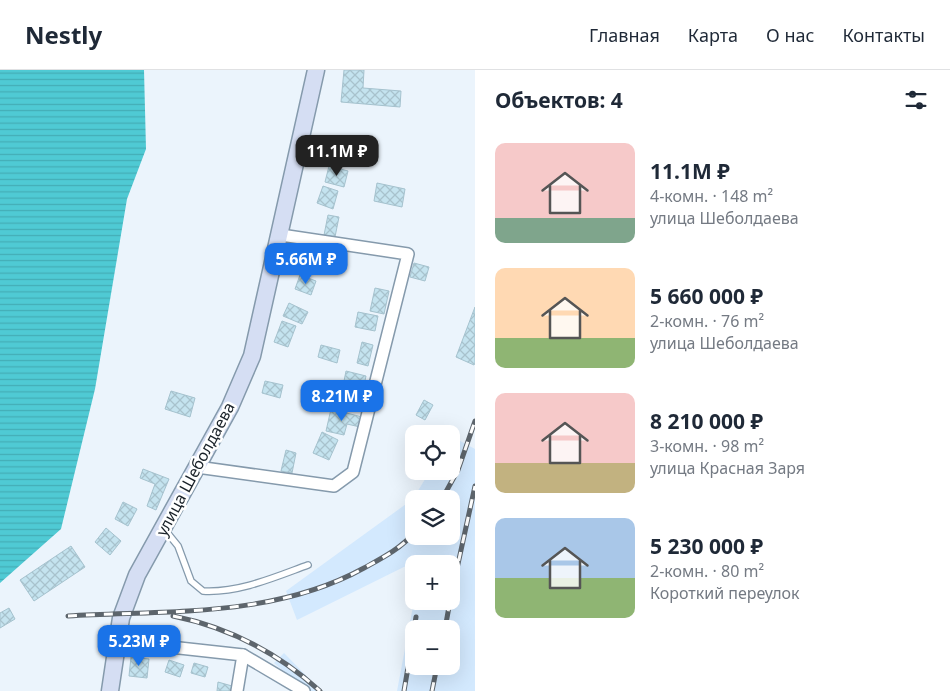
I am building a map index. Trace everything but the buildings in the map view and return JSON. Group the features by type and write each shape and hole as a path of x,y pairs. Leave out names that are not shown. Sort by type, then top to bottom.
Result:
{"street":[{"name":"улица Шеболдаева","path":"110,691 116,641 121,618 137,575 230,407 252,356 316,70"},
{"path":"197,467 334,486 353,472 408,254 280,235"},
{"path":"116,641 243,655 304,691"},
{"path":"237,691 243,655"}],"lane":[{"path":"163,528 178,546 191,581 203,591 243,586 271,579 308,565"}],"shaded area":[{"path":"460,441 475,449 475,691 397,691 405,649 405,675 460,675 460,620 410,620 412,610 460,610 460,555 405,555 405,566 297,620 286,591 405,505 405,545 460,545 460,490 418,490 425,480 460,480"},
{"path":"284,653 321,691 307,691 274,663"}],"water":[{"path":"0,70 144,70 146,149 127,199 95,389 61,529 0,583"}],"railway":[{"path":"447,490 458,470 475,421"},
{"path":"460,555 475,486"},
{"path":"68,616 182,611 257,604 293,596 329,584 384,557 405,542"},
{"path":"447,620 448,610"},
{"path":"173,616 213,627 251,643 270,653 320,691"},
{"path":"404,691 407,675"},
{"path":"432,691 435,675"}]}
